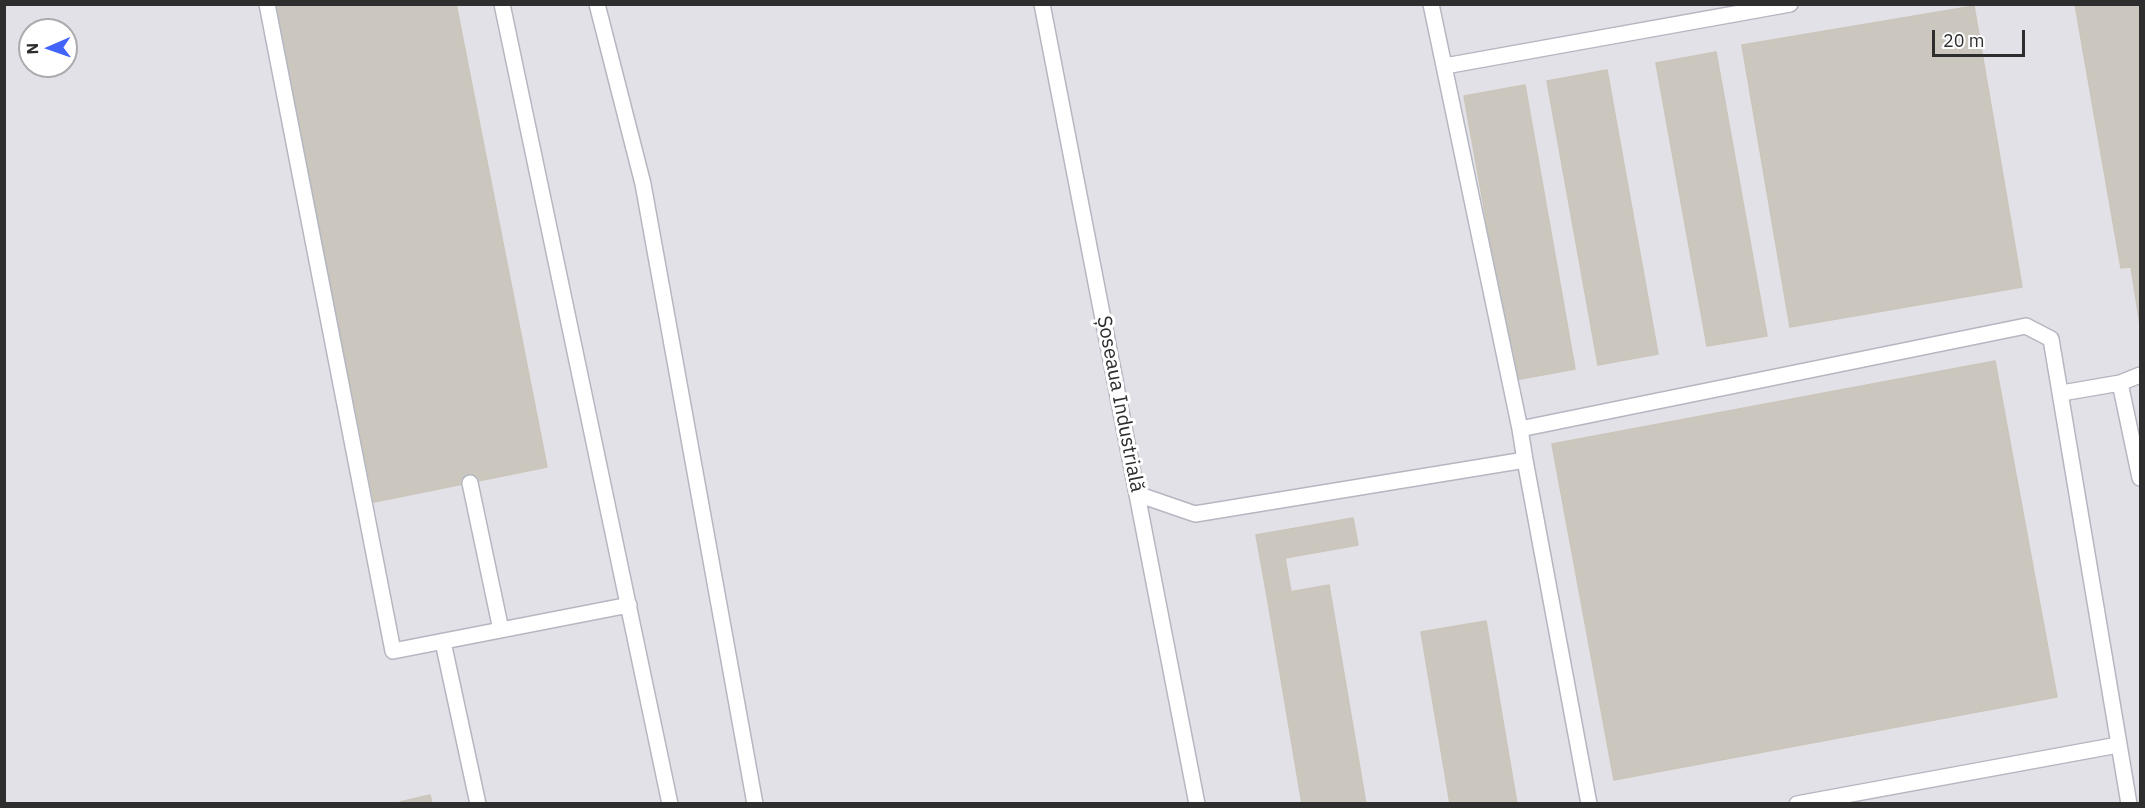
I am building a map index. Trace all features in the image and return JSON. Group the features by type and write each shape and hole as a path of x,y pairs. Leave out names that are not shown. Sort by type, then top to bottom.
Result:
{"lane":[{"path":"267,4 393,651 629,605"},
{"path":"502,4 669,804"},
{"path":"597,4 643,184 755,804"},
{"name":"Șoseaua Industrială","path":"1042,4 1197,804"},
{"path":"1431,4 1520,429 1589,804"},
{"path":"1445,66 1790,4"},
{"path":"1520,429 2026,326 2051,339 2062,393 2129,804"},
{"path":"2062,393 2120,383 2140,375"},
{"path":"2120,383 2140,482"},
{"path":"1137,494 1195,514 1525,460"},
{"path":"470,483 501,630"},
{"path":"443,642 478,804"},
{"path":"1797,804 2118,745"}],"shaded area":[{"path":"5,5 2140,5 2140,803 5,804"}],"building":[{"path":"275,4 456,4 547,467 374,502"},
{"path":"2075,4 2140,4 2140,325 2131,267 2121,268"},
{"path":"1974,6 2022,287 1790,327 1742,45"},
{"path":"1716,52 1767,336 1707,346 1656,63"},
{"path":"1607,70 1658,354 1598,365 1547,81"},
{"path":"1525,85 1575,369 1515,380 1464,96"},
{"path":"1995,361 2057,697 1614,780 1552,444"},
{"path":"1353,518 1358,545 1285,558 1291,592 1267,596 1256,535"},
{"path":"1329,585 1366,804 1302,804 1267,596"},
{"path":"1486,621 1517,804 1450,804 1421,632"},
{"path":"430,795 432,804 400,804 400,802"}]}
